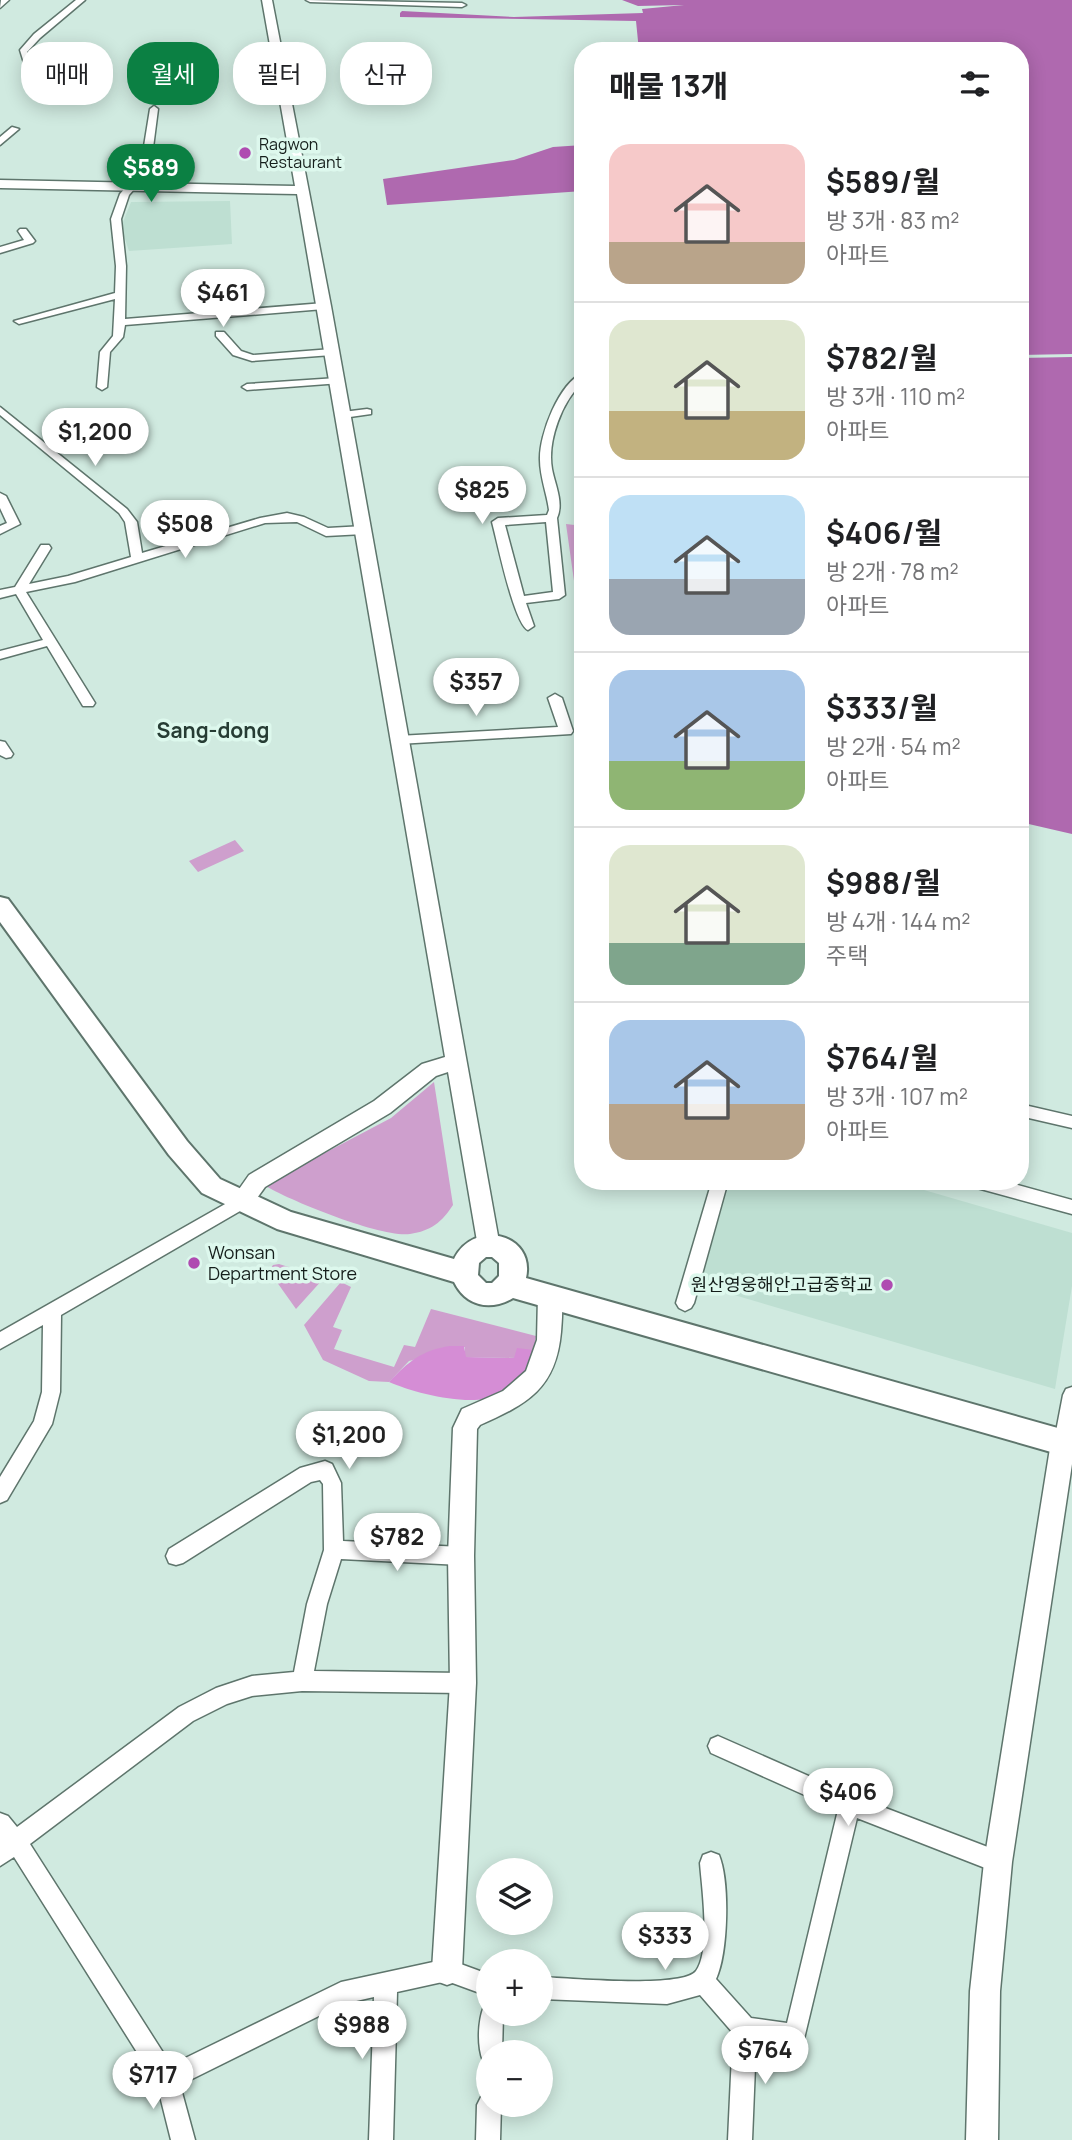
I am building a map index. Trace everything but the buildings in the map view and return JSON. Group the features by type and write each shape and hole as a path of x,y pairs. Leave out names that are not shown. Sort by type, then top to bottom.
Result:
{"highway":[{"path":"0,905 178,1148 211,1186 286,1221 462,1273 468,1285 481,1292 496,1292 509,1285 516,1273 513,1260 503,1251 489,1247 469,1255 462,1273"},
{"path":"509,1285 1068,1444"}],"main road":[{"path":"267,0 344,415 454,1062 489,1247"},
{"path":"0,184 303,190"},
{"path":"241,1202 257,1181 382,1107 429,1070 454,1062"},
{"path":"447,1970 463,1682 461,1556 466,1428 471,1417 511,1400 531,1384 545,1360 551,1337 550,1296"},
{"path":"982,2140 985,1991 998,1862 1068,1444"}],"street":[{"path":"0,6 5,0"},
{"path":"32,42 81,0"},
{"path":"310,0 462,5"},
{"path":"102,387 105,352 118,337 120,322 116,219 125,194 145,171 153,109"},
{"path":"0,142 15,128"},
{"path":"0,250 30,241 23,231"},
{"path":"19,321 121,295"},
{"path":"120,322 324,306"},
{"path":"220,334 237,353 252,358 332,352"},
{"path":"247,387 337,381"},
{"path":"519,600 559,595 551,518 555,510 550,476 545,467 546,452 565,392 574,384"},
{"path":"0,410 123,511 131,522 137,558"},
{"path":"344,415 367,412"},
{"path":"0,496 14,524 0,530"},
{"path":"0,594 71,579 264,520 287,516 300,519 326,532 364,530"},
{"path":"528,626 498,523 551,518"},
{"path":"19,590 45,548"},
{"path":"19,590 88,702"},
{"path":"0,655 49,642"},
{"path":"398,740 566,731 555,698"},
{"path":"1029,1112 1072,1122"},
{"path":"685,1303 717,1190"},
{"path":"1010,1190 1072,1207"},
{"path":"0,1341 241,1202"},
{"path":"0,1494 43,1424 51,1392 52,1311"},
{"path":"1068,1444 1072,1395"},
{"path":"176,1556 307,1474 325,1469 332,1483 334,1550 317,1604 302,1681"},
{"path":"334,1550 461,1556"},
{"path":"8,1848 186,1714 223,1695 252,1686 302,1681 463,1682"},
{"path":"718,1746 850,1805 998,1862"},
{"path":"702,1980 746,2029 787,2034 796,2031 850,1805"},
{"path":"0,1824 8,1848 167,2078 183,2140"},
{"path":"553,1988 667,1993 682,1991 702,1980 711,1962 713,1941 711,1863"},
{"path":"167,2078 341,1993 447,1970 476,1981"},
{"path":"381,2140 386,1982"},
{"path":"740,2140 746,2029"},
{"path":"488,2140 489,2117"}],"shaded area":[{"path":"622,0 1072,0 1072,354 1029,355 1029,42 638,42 636,21 400,17 402,11 514,17 643,13 642,9 684,5 638,6"},
{"path":"574,146 574,192 387,205 383,179 514,160 553,147"},
{"path":"230,201 232,244 129,251 121,227 131,202"},
{"path":"1072,357 1072,834 1029,824 1029,358"},
{"path":"566,524 574,525 574,581"},
{"path":"235,840 244,851 198,872 189,861"},
{"path":"434,1082 453,1205 440,1221 430,1228 410,1234 379,1230 314,1209 264,1185 391,1118"},
{"name":"원산영웅해안고급중학교","path":"727,1190 924,1190 1072,1233 1072,1286 1055,1389 700,1285"},
{"path":"279,1264 324,1278 296,1309 269,1271 273,1265"},
{"path":"341,1282 351,1287 333,1327 342,1330 334,1349 394,1367 404,1345 415,1347 431,1309 536,1336 534,1350 515,1358 465,1357 465,1347 409,1361 389,1382 369,1381 323,1360 304,1325"},
{"path":"464,1346 466,1357 514,1358 517,1348 534,1350 534,1368 512,1386 487,1399 443,1398 389,1382 416,1358 431,1350"}],"place":[{"name":"Ragwon Restaurant","path":"245,153"},
{"name":"Wonsan Department Store","path":"194,1263"},
{"name":"원산영웅해안고급중학교","path":"887,1285"}],"district":[{"name":"Sang-dong","path":"213,731"}]}
